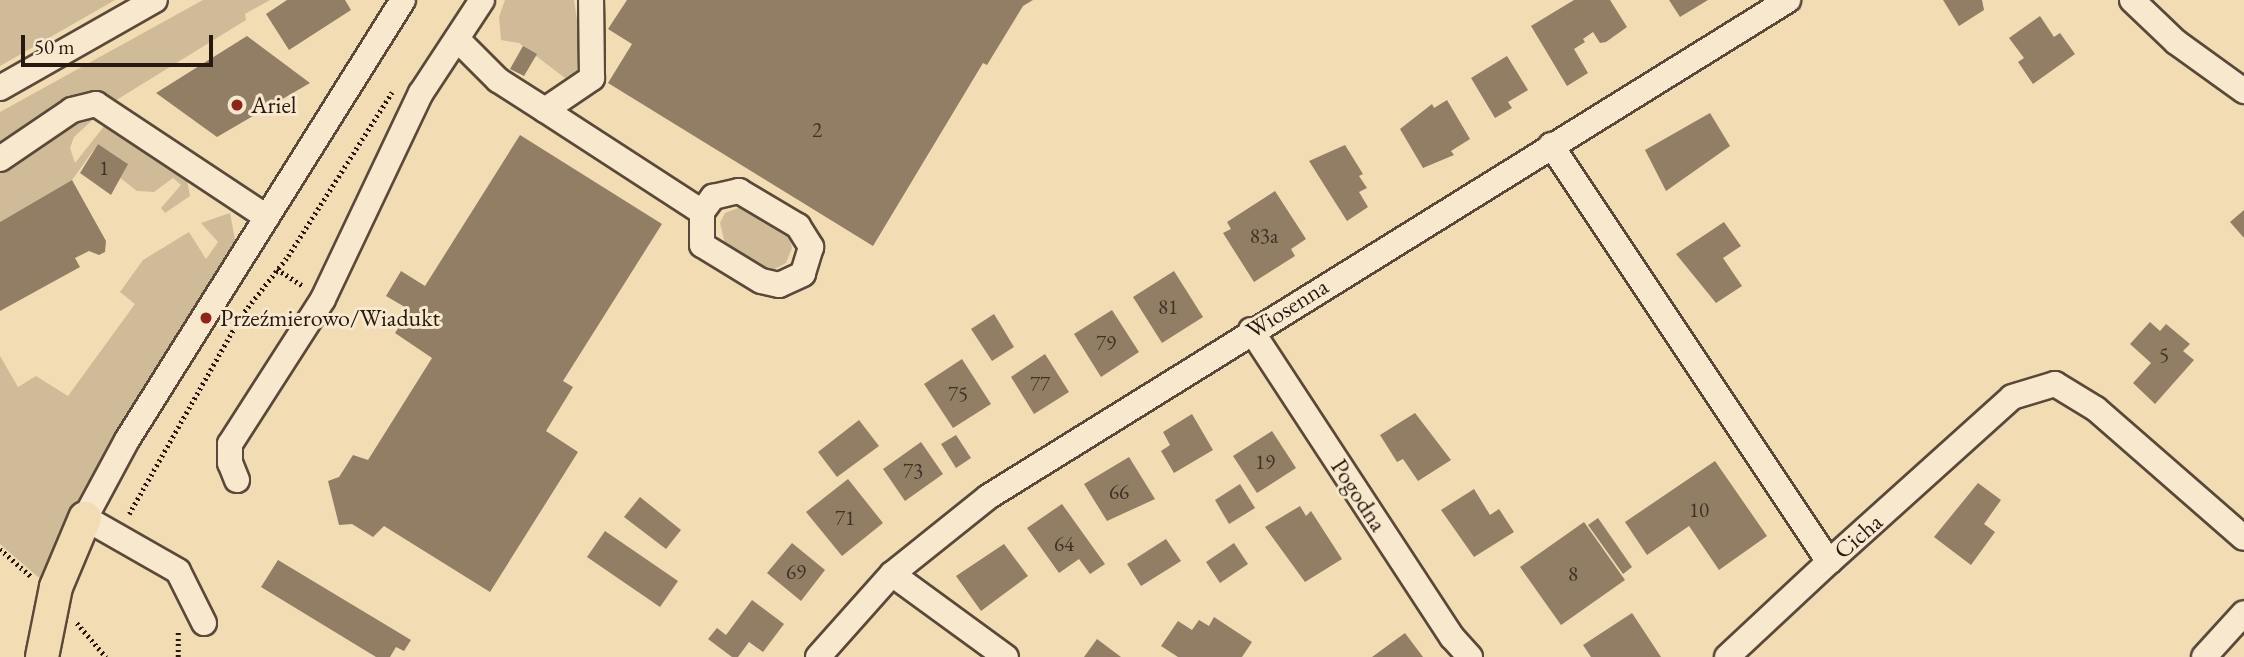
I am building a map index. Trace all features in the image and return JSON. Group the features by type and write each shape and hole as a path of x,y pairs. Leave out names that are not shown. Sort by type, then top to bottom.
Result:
{"main road":[{"path":"42,657 55,586 98,525"}],"street":[{"path":"0,88 155,0"},
{"path":"204,623 178,571 98,525 127,440 403,0"},
{"path":"237,480 230,463 230,444 323,299 421,93 482,0"},
{"path":"545,110 592,78 592,0"},
{"name":"Wiosenna","path":"818,657 892,574 988,497 1251,330 1788,0"},
{"path":"2132,0 2176,42 2244,91"},
{"path":"457,39 498,80 702,212"},
{"path":"0,159 72,110 96,104 267,217"},
{"name":"Cicha","path":"1551,145 1829,562 2012,397 2055,384 2096,408 2244,538"},
{"path":"739,191 797,226 811,247 803,274 779,285 761,281 726,260 702,245 702,212 713,197 739,191"},
{"name":"Pogodna","path":"1251,330 1452,637 1470,657"},
{"path":"1727,657 1829,562"},
{"path":"892,574 1006,657"},
{"path":"2204,657 2244,613"}],"path":[{"path":"98,525 144,494 193,394 241,316 288,257 395,87"}],"shaded area":[{"path":"0,0 115,0 0,66"},
{"path":"203,0 270,0 245,14 246,20 110,104 91,91 0,147 0,112"},
{"path":"505,0 574,0 581,46 580,66 575,73 565,78 519,43 501,40 499,17"},
{"path":"98,115 74,137 70,148 75,163 105,125 187,180 190,196 165,213 161,208 181,185 173,178 154,192 137,191 119,177 127,163 98,144 72,180 0,222 0,166 66,120"},
{"path":"746,205 788,231 792,248 786,263 773,270 760,267 725,244 720,223 725,213"},
{"path":"230,213 236,245 95,473 44,578 38,577 0,544 0,356 18,387 36,376 68,396 135,304 120,292 143,260 189,232 206,259 218,242 201,223"}],"building":[{"path":"287,0 345,0 351,10 289,50 266,14"},
{"path":"627,0 1033,0 1023,6 987,65 983,63 873,246 608,83 632,44 608,29"},
{"path":"1574,0 1610,0 1627,27 1606,42 1600,43 1593,32 1583,39 1585,42 1574,49 1588,73 1567,86 1531,26"},
{"path":"1669,0 1708,0 1680,17"},
{"path":"1943,0 1982,0 1984,10 1959,26"},
{"path":"2040,16 2054,37 2060,33 2075,54 2033,84 2018,62 2024,58 2009,38"},
{"path":"247,36 310,83 217,137 156,93"},
{"path":"523,46 537,54 524,76 510,69"},
{"path":"1507,56 1528,90 1508,102 1512,108 1495,118 1471,78"},
{"path":"1447,100 1470,139 1451,151 1454,155 1423,168 1400,129 1432,104 1434,108"},
{"path":"1710,113 1730,146 1666,191 1645,150"},
{"path":"520,135 662,224 563,381 573,387 546,431 578,452 490,592 384,526 373,537 352,524 339,525 328,481 339,477 353,455 368,460 432,358 395,333 410,310 386,296 401,271 425,286"},
{"path":"98,144 128,164 111,195 80,173"},
{"path":"1345,145 1363,174 1359,176 1367,188 1359,192 1368,207 1347,221 1309,161"},
{"path":"72,180 106,241 105,252 99,255 89,251 75,258 80,267 0,311 0,222"},
{"path":"1275,191 1306,239 1291,249 1295,256 1254,282 1223,233 1231,229 1227,222"},
{"path":"2244,210 2244,238 2230,222"},
{"path":"1724,222 1741,246 1723,258 1742,286 1716,303 1676,254"},
{"path":"1174,271 1203,317 1162,343 1133,297"},
{"path":"1112,310 1139,352 1101,377 1074,334"},
{"path":"994,314 1014,347 992,361 971,329"},
{"path":"2150,322 2160,331 2166,324 2190,344 2183,351 2194,360 2155,404 2133,383 2151,363 2130,344"},
{"path":"1045,354 1069,392 1034,414 1011,377"},
{"path":"962,359 991,404 953,428 924,384"},
{"path":"1415,413 1451,460 1418,481 1403,459 1397,462 1380,435"},
{"path":"1192,414 1213,450 1174,473 1161,451 1170,445 1163,432"},
{"path":"859,420 879,446 837,477 818,452"},
{"path":"1272,431 1296,468 1257,493 1233,456"},
{"path":"956,435 971,458 956,468 941,444"},
{"path":"921,442 943,474 905,501 883,469"},
{"path":"1129,457 1155,499 1107,521 1084,484"},
{"path":"1715,461 1767,536 1719,570 1689,526 1647,555 1625,522"},
{"path":"848,479 883,523 842,556 806,512"},
{"path":"1978,483 2001,500 1984,524 1995,532 1971,565 1934,537"},
{"path":"1240,484 1255,508 1229,524 1215,500"},
{"path":"1474,489 1490,515 1499,509 1514,532 1474,557 1441,510"},
{"path":"640,497 681,530 666,549 624,517"},
{"path":"1062,504 1105,564 1090,574 1079,559 1059,573 1027,528"},
{"path":"1300,506 1306,516 1311,511 1342,559 1305,582 1265,527"},
{"path":"1598,518 1632,567 1623,574 1588,525"},
{"path":"1584,522 1625,580 1561,625 1520,567"},
{"path":"605,531 678,581 660,607 587,557"},
{"path":"1166,539 1181,561 1141,586 1127,564"},
{"path":"792,543 825,570 801,601 767,573"},
{"path":"1234,543 1248,564 1220,583 1206,562"},
{"path":"1004,544 1028,576 981,611 956,576"},
{"path":"278,560 411,640 404,651 396,647 390,657 376,657 261,587"},
{"path":"752,600 784,624 763,652 749,642 738,657 732,657 708,639 717,628 726,635"},
{"path":"1632,613 1661,657 1591,657 1583,645"},
{"path":"1214,617 1252,642 1242,657 1178,657 1161,646 1178,621 1192,630 1199,620 1209,626"},
{"path":"1405,633 1423,657 1372,657"},
{"path":"1097,639 1121,657 1084,657"}],"place":[{"name":"Ariel","path":"237,105"},
{"name":"Przeźmierowo/Wiadukt","path":"206,318"}]}
